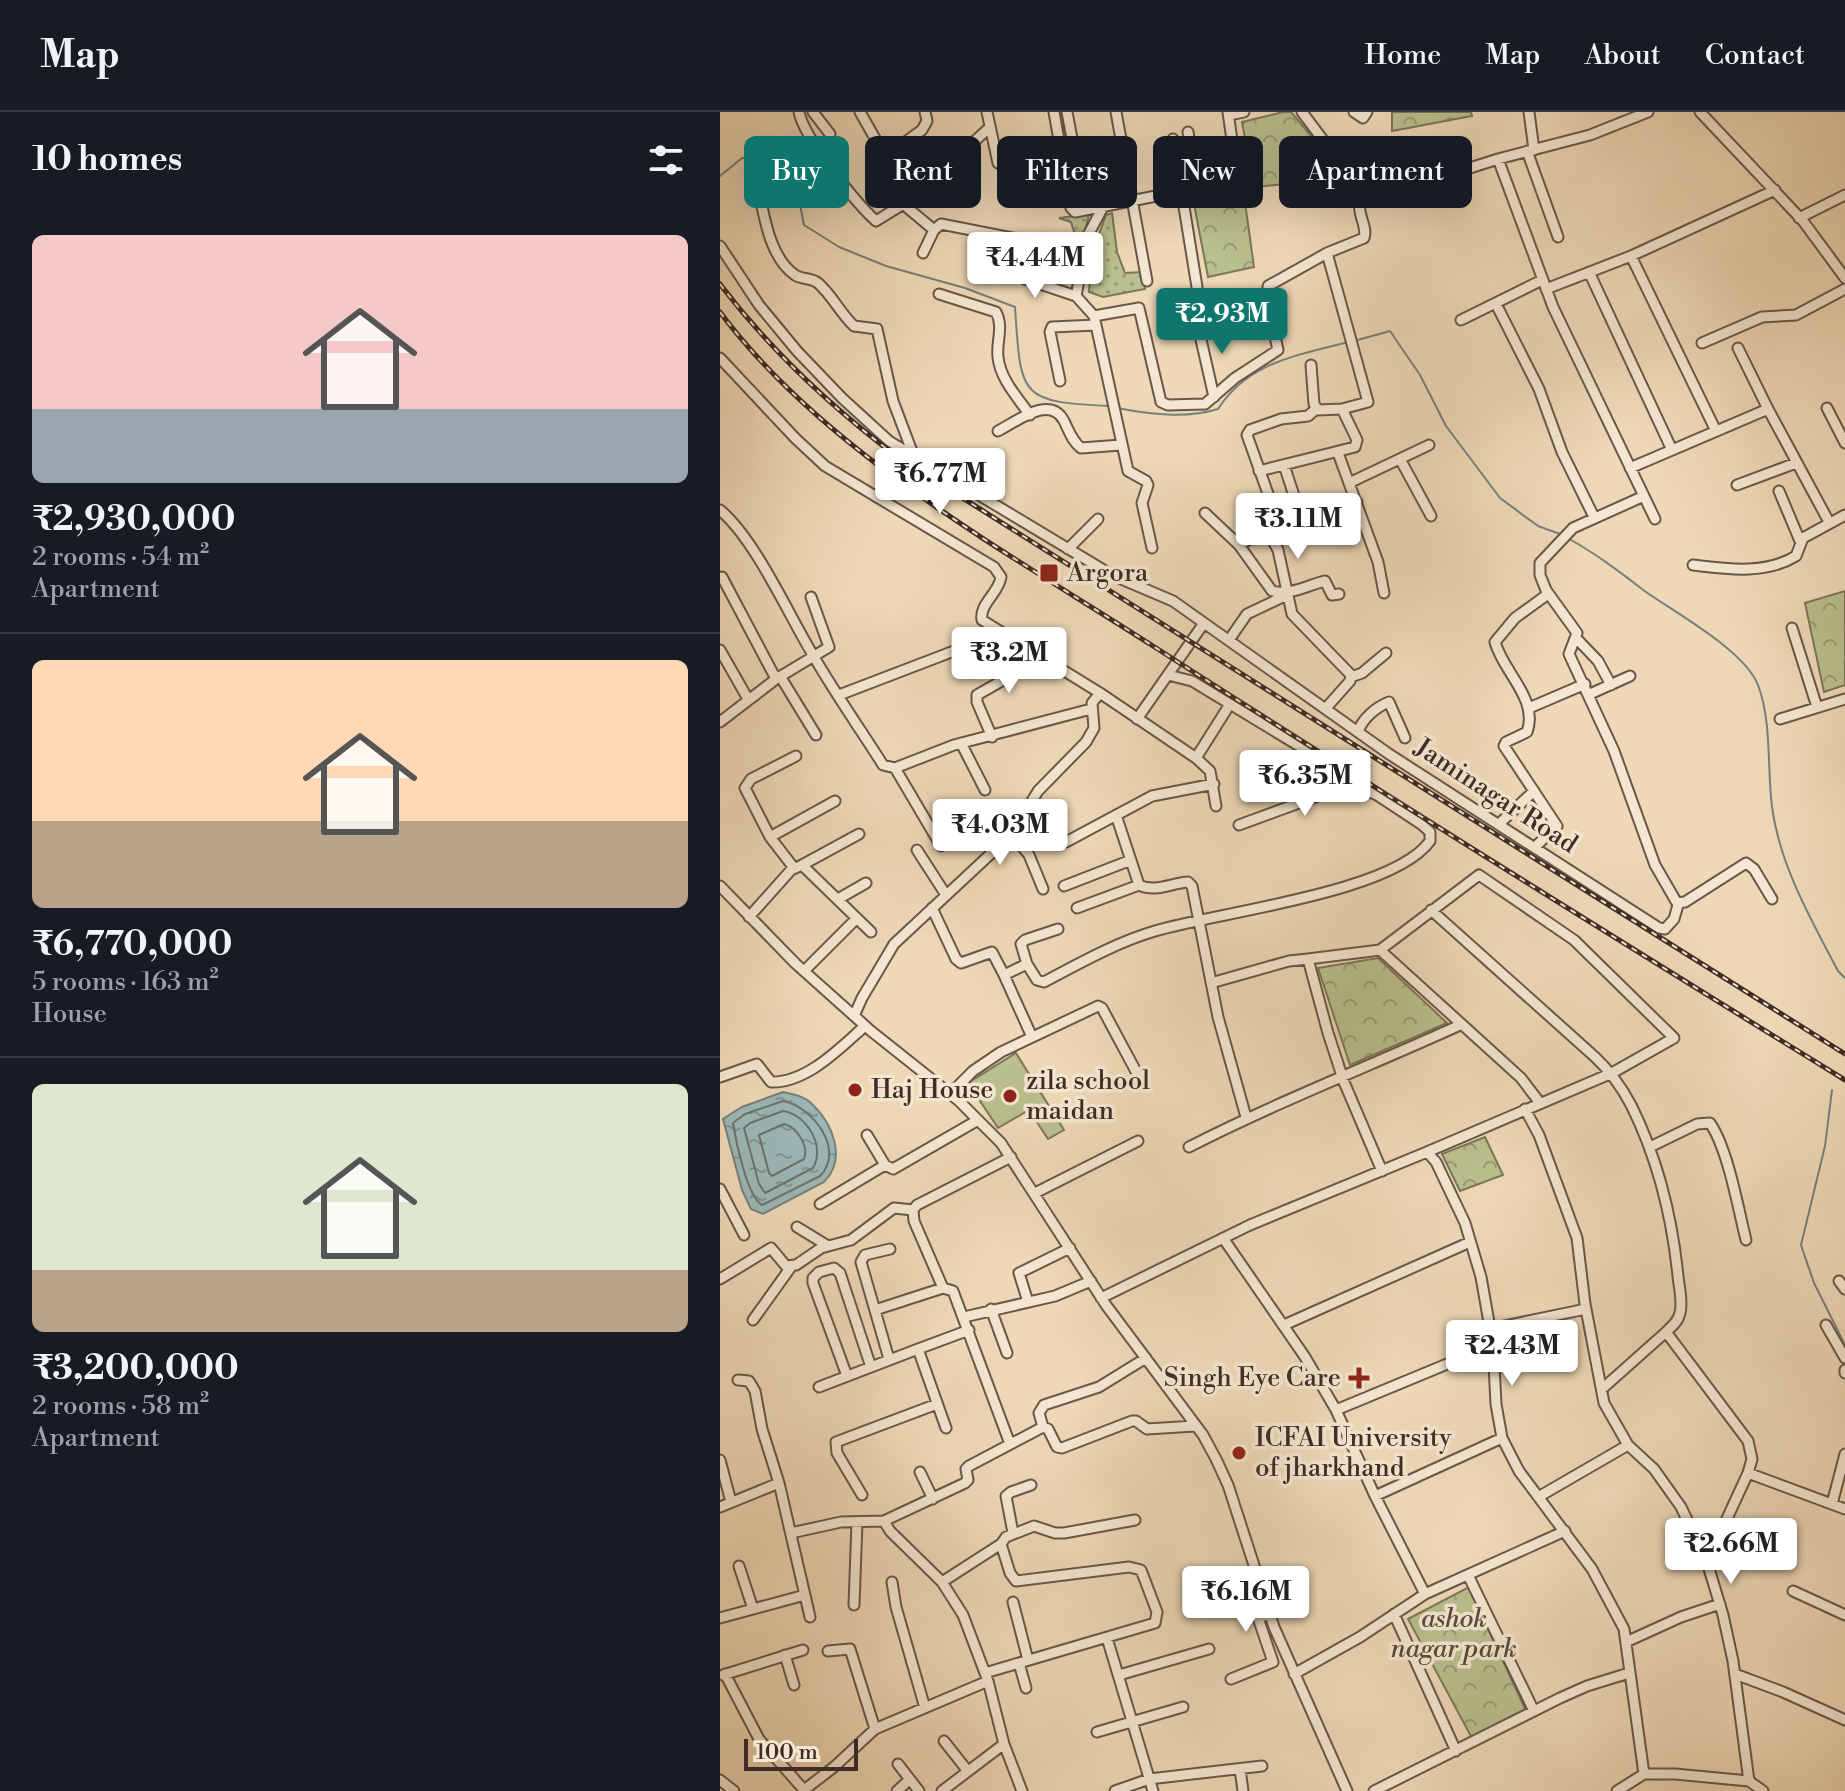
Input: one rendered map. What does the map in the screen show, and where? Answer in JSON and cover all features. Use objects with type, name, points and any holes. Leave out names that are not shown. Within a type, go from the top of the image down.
[{"type":"street","points":[[799,112],[810,136]]},
{"type":"street","points":[[813,112],[830,134]]},
{"type":"street","points":[[860,112],[874,136]]},
{"type":"street","points":[[914,136],[927,121],[925,112]]},
{"type":"street","points":[[987,112],[997,159]]},
{"type":"street","points":[[1054,112],[1059,136]]},
{"type":"street","points":[[1067,112],[1072,136]]},
{"type":"street","points":[[1116,112],[1121,136]]},
{"type":"street","points":[[1231,136],[1228,114],[1244,112]]},
{"type":"street","points":[[1302,112],[1320,136]]},
{"type":"street","points":[[1354,112],[1363,118],[1367,112]]},
{"type":"street","points":[[1529,112],[1530,150],[1558,237]]},
{"type":"street","points":[[1060,381],[1050,332],[1052,327],[1095,320],[1130,308],[1141,309],[1163,404],[1201,405],[1242,372],[1278,350],[1267,301],[1268,286],[1365,236],[1358,208],[1360,203],[1498,159],[1590,135],[1648,112]]},
{"type":"street","points":[[1700,112],[1775,190],[1845,278]]},
{"type":"street","points":[[980,136],[989,128]]},
{"type":"street","points":[[1188,132],[1189,136]]},
{"type":"street","points":[[1498,159],[1544,284],[1655,519]]},
{"type":"street","points":[[849,188],[865,208]]},
{"type":"street","points":[[1461,320],[1544,284],[1631,256],[1775,190]]},
{"type":"street","points":[[1799,218],[1845,195]]},
{"type":"street","points":[[764,208],[771,238],[788,267],[798,277],[810,278],[820,285],[854,326],[877,329],[893,401],[913,454]]},
{"type":"street","points":[[865,208],[876,221],[897,208]]},
{"type":"street","points":[[912,208],[934,230]]},
{"type":"street","points":[[1072,208],[1073,211],[1096,208]]},
{"type":"street","points":[[1076,296],[1083,252],[1093,221],[1102,208]]},
{"type":"street","points":[[1133,208],[1147,281]]},
{"type":"street","points":[[1185,208],[1197,287]]},
{"type":"street","points":[[923,253],[934,230],[941,224],[1083,252]]},
{"type":"street","name":"Jaminagar Road","points":[[720,246],[759,305],[797,351],[889,441],[1112,575],[1173,601],[1358,732],[1662,929],[1674,919],[1678,905]]},
{"type":"street","points":[[1327,253],[1368,402],[1342,409],[1316,409],[1308,416],[1268,422],[1248,431],[1276,516],[1271,527],[1294,616],[1347,669],[1351,677]]},
{"type":"street","points":[[1631,256],[1716,431]]},
{"type":"street","points":[[1004,272],[1076,296],[1095,320],[1128,471],[1148,485],[1142,503],[1152,548]]},
{"type":"street","points":[[1589,272],[1672,450]]},
{"type":"street","points":[[1702,343],[1762,317],[1796,315],[1845,289]]},
{"type":"street","points":[[939,294],[996,312],[1001,322],[998,363],[1030,415]]},
{"type":"street","points":[[1496,304],[1539,389],[1562,452],[1594,517]]},
{"type":"street","points":[[1197,322],[1214,397]]},
{"type":"street","points":[[1738,348],[1829,522]]},
{"type":"street","points":[[720,358],[825,466],[994,567],[1001,577],[1000,584],[980,615],[987,625],[1100,693],[1196,758],[1210,771],[1216,806]]},
{"type":"street","points":[[1311,365],[1316,409]]},
{"type":"street","points":[[1827,408],[1845,443]]},
{"type":"street","points":[[998,431],[1042,409],[1057,411],[1081,448],[1121,445]]},
{"type":"street","points":[[1259,471],[1355,447],[1358,442],[1342,409]]},
{"type":"street","points":[[1630,468],[1768,409]]},
{"type":"street","points":[[1349,483],[1429,445]]},
{"type":"street","points":[[1338,453],[1378,562],[1384,593]]},
{"type":"street","points":[[1400,459],[1431,516]]},
{"type":"street","points":[[1737,485],[1796,463]]},
{"type":"street","points":[[1284,465],[1299,511]]},
{"type":"street","points":[[1693,565],[1736,569],[1766,567],[1793,558],[1798,553],[1800,541],[1779,491]]},
{"type":"street","points":[[1644,496],[1594,517],[1568,532],[1540,563],[1541,580],[1577,633],[1577,639],[1568,652],[1618,760],[1655,865],[1678,905],[1746,863],[1754,869],[1772,899]]},
{"type":"street","points":[[1239,545],[1299,511],[1357,502]]},
{"type":"street","points":[[720,510],[733,522],[758,560],[814,658],[883,765],[895,768],[961,743],[1091,709]]},
{"type":"street","points":[[1205,513],[1239,545],[1269,588],[1286,594]]},
{"type":"street","points":[[1800,541],[1845,515]]},
{"type":"street","points":[[1068,549],[1098,519]]},
{"type":"street","points":[[722,577],[778,678],[816,735]]},
{"type":"street","points":[[1229,640],[1247,614],[1286,594],[1325,581],[1332,595],[1339,594]]},
{"type":"street","points":[[1535,847],[1557,826],[1504,746],[1528,730],[1531,722],[1529,708],[1495,642],[1515,618],[1548,594]]},
{"type":"street","points":[[720,722],[778,678],[829,647],[811,597]]},
{"type":"street","points":[[1136,718],[1204,623]]},
{"type":"street","points":[[1792,628],[1817,707]]},
{"type":"street","points":[[839,695],[1001,633]]},
{"type":"street","points":[[1577,639],[1598,661],[1611,685]]},
{"type":"street","points":[[720,650],[748,699]]},
{"type":"street","points":[[1326,708],[1351,677],[1362,673],[1386,653]]},
{"type":"street","points":[[992,737],[977,695],[1042,658]]},
{"type":"street","points":[[1058,929],[1021,944],[1027,964],[1040,983],[1141,936],[1346,887],[1409,861],[1426,846],[1430,835],[1421,824],[1377,795],[1339,779],[1319,758],[1192,681],[1168,675]]},
{"type":"street","points":[[1590,694],[1630,676]]},
{"type":"street","points":[[1529,708],[1585,684]]},
{"type":"street","points":[[854,1016],[885,956],[905,932],[1012,834],[1038,791],[1091,735],[1094,728],[1091,709],[1100,693]]},
{"type":"street","points":[[1780,719],[1845,699]]},
{"type":"street","points":[[1358,732],[1368,716],[1389,702],[1405,738]]},
{"type":"street","points":[[1196,758],[1230,704]]},
{"type":"street","points":[[961,743],[985,790]]},
{"type":"street","points":[[796,756],[746,783],[747,794],[770,837],[871,932]]},
{"type":"street","points":[[895,768],[941,846]]},
{"type":"street","points":[[1239,825],[1329,792],[1339,779]]},
{"type":"street","points":[[1066,842],[1152,796],[1214,784]]},
{"type":"street","points":[[1499,824],[1534,791]]},
{"type":"street","points":[[770,837],[835,801]]},
{"type":"street","points":[[1116,815],[1139,885]]},
{"type":"street","points":[[749,917],[798,866],[859,834]]},
{"type":"street","points":[[1012,834],[1029,855],[1043,889]]},
{"type":"street","points":[[917,850],[946,895]]},
{"type":"street","points":[[1064,886],[1131,860]]},
{"type":"street","points":[[1101,1298],[1250,1225],[1612,1073],[1674,1038],[1574,940],[1479,875],[1380,950],[1289,961],[1211,983]]},
{"type":"street","points":[[1077,908],[1139,885],[1152,889],[1188,882],[1193,891],[1211,983],[1246,1117]]},
{"type":"street","points":[[838,899],[866,883]]},
{"type":"street","points":[[720,886],[804,971],[865,1026],[950,1094],[1001,1143],[1011,1157],[1101,1298],[1195,1426],[1228,1485],[1270,1614],[1347,1791]]},
{"type":"street","points":[[932,908],[956,959],[961,963],[992,952],[1032,1037]]},
{"type":"street","points":[[1431,910],[1612,1073],[1650,1147],[1668,1206],[1681,1307],[1676,1323],[1602,1389]]},
{"type":"street","points":[[804,971],[857,918]]},
{"type":"street","points":[[1380,950],[1521,1078],[1540,1103]]},
{"type":"street","points":[[1308,959],[1343,1078],[1382,1171]]},
{"type":"street","points":[[1004,975],[1027,964]]},
{"type":"street","points":[[950,1094],[987,1061],[1098,1006],[1102,1008],[1139,1077]]},
{"type":"street","points":[[1189,1147],[1246,1117],[1343,1078],[1460,1025]]},
{"type":"street","points":[[720,1077],[757,1064],[771,1082],[781,1082],[813,1069],[865,1026]]},
{"type":"street","points":[[1525,1109],[1539,1135],[1577,1238],[1586,1309],[1604,1403],[1628,1445],[1654,1469],[1681,1507],[1707,1562],[1720,1604],[1735,1674],[1749,1781]]},
{"type":"street","points":[[867,1135],[888,1169],[897,1168],[978,1120]]},
{"type":"street","points":[[1650,1147],[1697,1124],[1710,1123],[1728,1168],[1746,1240]]},
{"type":"street","points":[[1035,1193],[1138,1141]]},
{"type":"street","points":[[1427,1152],[1465,1223],[1481,1277],[1493,1345],[1496,1404],[1502,1438],[1519,1471],[1540,1496],[1608,1595],[1624,1629],[1644,1774]]},
{"type":"street","points":[[943,1288],[914,1221],[913,1210],[917,1205],[1011,1157]]},
{"type":"street","points":[[820,1204],[885,1165]]},
{"type":"street","points":[[720,1189],[744,1235]]},
{"type":"street","points":[[753,1320],[791,1267],[828,1246],[856,1236],[894,1208],[913,1210]]},
{"type":"street","points":[[797,1227],[828,1246]]},
{"type":"street","points":[[1223,1238],[1284,1325],[1336,1410],[1425,1594]]},
{"type":"street","points":[[1284,1325],[1470,1242]]},
{"type":"street","points":[[720,1279],[771,1248],[786,1266],[791,1267]]},
{"type":"street","points":[[1028,1302],[1019,1273],[1070,1248]]},
{"type":"street","points":[[889,1359],[862,1258],[890,1249]]},
{"type":"street","points":[[847,1376],[813,1283],[819,1272],[834,1268],[840,1273],[871,1367]]},
{"type":"street","points":[[964,1317],[1055,1296],[1091,1281]]},
{"type":"street","points":[[875,1310],[943,1288],[953,1291],[1010,1444]]},
{"type":"street","points":[[991,1309],[1007,1353]]},
{"type":"street","points":[[1490,1329],[1586,1309]]},
{"type":"street","points":[[1826,1325],[1845,1358]]},
{"type":"street","points":[[819,1387],[969,1330]]},
{"type":"street","points":[[1666,1332],[1748,1441],[1752,1459],[1707,1562]]},
{"type":"street","points":[[1336,1410],[1493,1345]]},
{"type":"street","points":[[918,1349],[946,1428]]},
{"type":"street","points":[[1146,1358],[1099,1387],[1044,1405],[1039,1413],[1043,1427],[1048,1429],[1057,1447],[1062,1448],[1132,1421],[1139,1422],[1144,1429],[1195,1426]]},
{"type":"street","points":[[738,1380],[749,1381],[753,1385],[810,1617]]},
{"type":"street","points":[[862,1495],[837,1453],[836,1442],[937,1404]]},
{"type":"street","points":[[791,1533],[841,1522],[884,1521],[965,1483],[969,1466],[1043,1427]]},
{"type":"street","points":[[1375,1496],[1502,1438]]},
{"type":"street","points":[[1540,1496],[1628,1445]]},
{"type":"street","points":[[1832,1504],[1845,1454]]},
{"type":"street","points":[[720,1460],[731,1502]]},
{"type":"street","points":[[920,1472],[933,1499]]},
{"type":"street","points":[[1748,1473],[1845,1509]]},
{"type":"street","points":[[720,1507],[779,1483]]},
{"type":"street","points":[[1013,1533],[1006,1496],[1031,1485]]},
{"type":"street","points":[[942,1582],[1013,1533],[1034,1526],[1064,1533],[1135,1520]]},
{"type":"street","points":[[884,1521],[885,1526],[942,1582],[963,1615],[987,1677],[1004,1744],[1022,1791]]},
{"type":"street","points":[[854,1605],[857,1522]]},
{"type":"street","points":[[1294,1674],[1360,1637],[1425,1594],[1565,1531]]},
{"type":"street","points":[[803,1650],[723,1675],[759,1739],[804,1790],[875,1729],[1024,1662],[1151,1626],[1158,1618],[1141,1570],[1129,1567],[1016,1581],[1010,1573],[1001,1544]]},
{"type":"street","points":[[739,1566],[753,1609]]},
{"type":"street","points":[[1468,1575],[1534,1711]]},
{"type":"street","points":[[892,1582],[896,1607],[925,1708]]},
{"type":"street","points":[[1793,1591],[1845,1615]]},
{"type":"street","points":[[720,1618],[805,1595]]},
{"type":"street","points":[[1013,1602],[1026,1688]]},
{"type":"street","points":[[1626,1642],[1681,1617],[1720,1604]]},
{"type":"street","points":[[1231,1679],[1273,1662],[1258,1618],[1270,1614]]},
{"type":"street","points":[[1394,1614],[1456,1751]]},
{"type":"street","points":[[1107,1638],[1153,1791]]},
{"type":"street","points":[[828,1651],[850,1649],[875,1729]]},
{"type":"street","points":[[1119,1675],[1209,1649]]},
{"type":"street","points":[[785,1655],[794,1685]]},
{"type":"street","points":[[1374,1791],[1587,1686],[1629,1673]]},
{"type":"street","points":[[1735,1674],[1845,1720]]},
{"type":"street","points":[[1097,1732],[1183,1707]]},
{"type":"street","points":[[944,1741],[967,1770]]},
{"type":"street","points":[[942,1791],[1004,1744]]},
{"type":"street","points":[[898,1764],[919,1791]]},
{"type":"street","points":[[1115,1791],[1149,1779],[1262,1766]]},
{"type":"street","points":[[1240,1769],[1243,1791]]},
{"type":"street","points":[[1617,1791],[1644,1774],[1749,1781],[1763,1791]]},
{"type":"street","points":[[720,1780],[734,1791]]},
{"type":"street","points":[[897,1791],[909,1780]]},
{"type":"green space","points":[[1291,112],[1311,136],[1279,136],[1279,185],[1263,186],[1263,136],[1245,136],[1242,122]]},
{"type":"green space","points":[[1392,112],[1471,112],[1472,116],[1392,131]]},
{"type":"green space","points":[[1195,208],[1246,208],[1254,267],[1208,277]]},
{"type":"green space","points":[[1112,213],[1117,252],[1125,273],[1143,272],[1145,289],[1103,297],[1089,292],[1092,253],[1106,215]]},
{"type":"green space","points":[[1089,214],[1085,232],[1078,244],[1071,222],[1059,218]]},
{"type":"green space","points":[[1845,591],[1845,685],[1824,692],[1805,603]]},
{"type":"green space","points":[[1378,958],[1447,1023],[1350,1065],[1318,968]]},
{"type":"green space","name":"zila school maidan","points":[[1016,1053],[1064,1130],[1048,1139],[1029,1110],[998,1128],[968,1083]]},
{"type":"green space","points":[[1485,1137],[1503,1175],[1460,1191],[1442,1154]]},
{"type":"green space","name":"ashok nagar park","points":[[1469,1587],[1527,1713],[1474,1742],[1408,1619]]},
{"type":"water","points":[[783,1092],[806,1099],[826,1121],[834,1142],[835,1163],[824,1182],[763,1214],[751,1209],[742,1190],[723,1119],[742,1107]]},
{"type":"waterway","points":[[720,176],[742,158],[787,159],[794,174],[804,225],[839,247],[886,266],[965,288],[1015,307],[1019,359],[1030,388],[1041,396],[1057,401],[1110,406]]},
{"type":"waterway","points":[[1354,341],[1390,331],[1420,375],[1446,426],[1500,498],[1538,526],[1560,534]]},
{"type":"waterway","points":[[1117,408],[1180,415],[1218,409],[1230,393],[1259,370],[1348,342]]},
{"type":"waterway","points":[[1571,540],[1725,646],[1751,672],[1758,685],[1765,714],[1772,807],[1782,850],[1807,912],[1838,971],[1845,978]]},
{"type":"waterway","points":[[1832,1090],[1825,1146],[1801,1245],[1814,1283],[1845,1345]]},
{"type":"railway","points":[[720,284],[759,332],[802,376],[896,456],[1845,1054]]},
{"type":"railway","points":[[720,312],[762,363],[811,410],[864,454],[979,536],[1584,919],[1845,1080]]},
{"type":"place","name":"Argora","points":[[1049,573]]},
{"type":"place","name":"Haj House","points":[[855,1090]]},
{"type":"place","name":"zila school maidan","points":[[1010,1096]]},
{"type":"place","name":"Singh Eye Care","points":[[1359,1378]]},
{"type":"place","name":"ICFAI University of jharkhand","points":[[1239,1453]]}]
